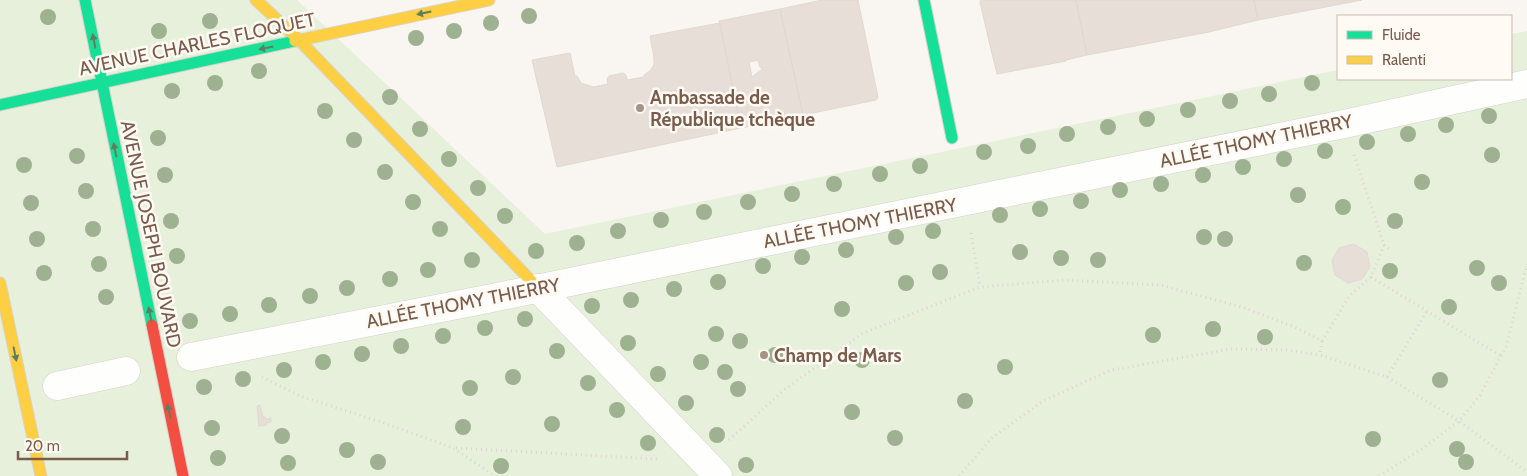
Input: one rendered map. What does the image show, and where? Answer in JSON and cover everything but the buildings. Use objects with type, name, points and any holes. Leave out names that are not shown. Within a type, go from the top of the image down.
[{"type":"street","name":"AVENUE JOSEPH BOUVARD","points":[[85,0],[183,476]]},
{"type":"street","points":[[256,0],[300,41],[712,469]]},
{"type":"street","name":"AVENUE CHARLES FLOQUET","points":[[0,104],[489,0]]},
{"type":"street","points":[[924,0],[952,138]]},
{"type":"street","name":"ALLÉE THOMY THIERRY","points":[[191,356],[966,201],[1344,124],[1527,84]]},
{"type":"street","points":[[0,283],[41,476]]},
{"type":"street","points":[[57,386],[126,371]]},
{"type":"path","points":[[1344,124],[1384,245],[1389,249]]},
{"type":"path","points":[[966,201],[980,286]]},
{"type":"path","points":[[1320,355],[1322,341],[1350,295],[1371,278],[1384,245]]},
{"type":"path","points":[[1380,476],[1423,448],[1459,421],[1480,395],[1506,347],[1527,264]]},
{"type":"path","points":[[1371,278],[1501,356]]},
{"type":"path","points":[[453,448],[712,469],[784,390],[863,333],[980,286],[1064,280],[1160,285],[1242,306],[1299,329],[1322,341]]},
{"type":"path","points":[[1387,377],[1427,311]]},
{"type":"path","points":[[959,476],[993,437],[1043,401],[1111,370],[1231,349],[1287,350],[1320,355],[1387,377],[1459,421],[1527,472]]},
{"type":"path","points":[[258,375],[300,396],[453,448],[495,476]]},
{"type":"green space","name":"Champ de Mars","points":[[0,0],[297,0],[545,234],[1337,70],[1337,80],[1512,80],[1512,34],[1527,31],[1527,476],[0,476]]},
{"type":"traffic: fast","points":[[85,0],[152,325]]},
{"type":"traffic: fast","points":[[924,0],[952,138]]},
{"type":"traffic: fast","points":[[0,105],[295,41]]},
{"type":"traffic: slow","points":[[256,0],[300,41],[538,288]]},
{"type":"traffic: slow","points":[[295,41],[489,0]]},
{"type":"traffic: slow","points":[[0,283],[41,476]]},
{"type":"traffic: jam","points":[[152,325],[183,476]]},
{"type":"place","name":"Ambassade de République tchèque","points":[[640,108]]},
{"type":"place","name":"Champ de Mars","points":[[764,355]]}]
